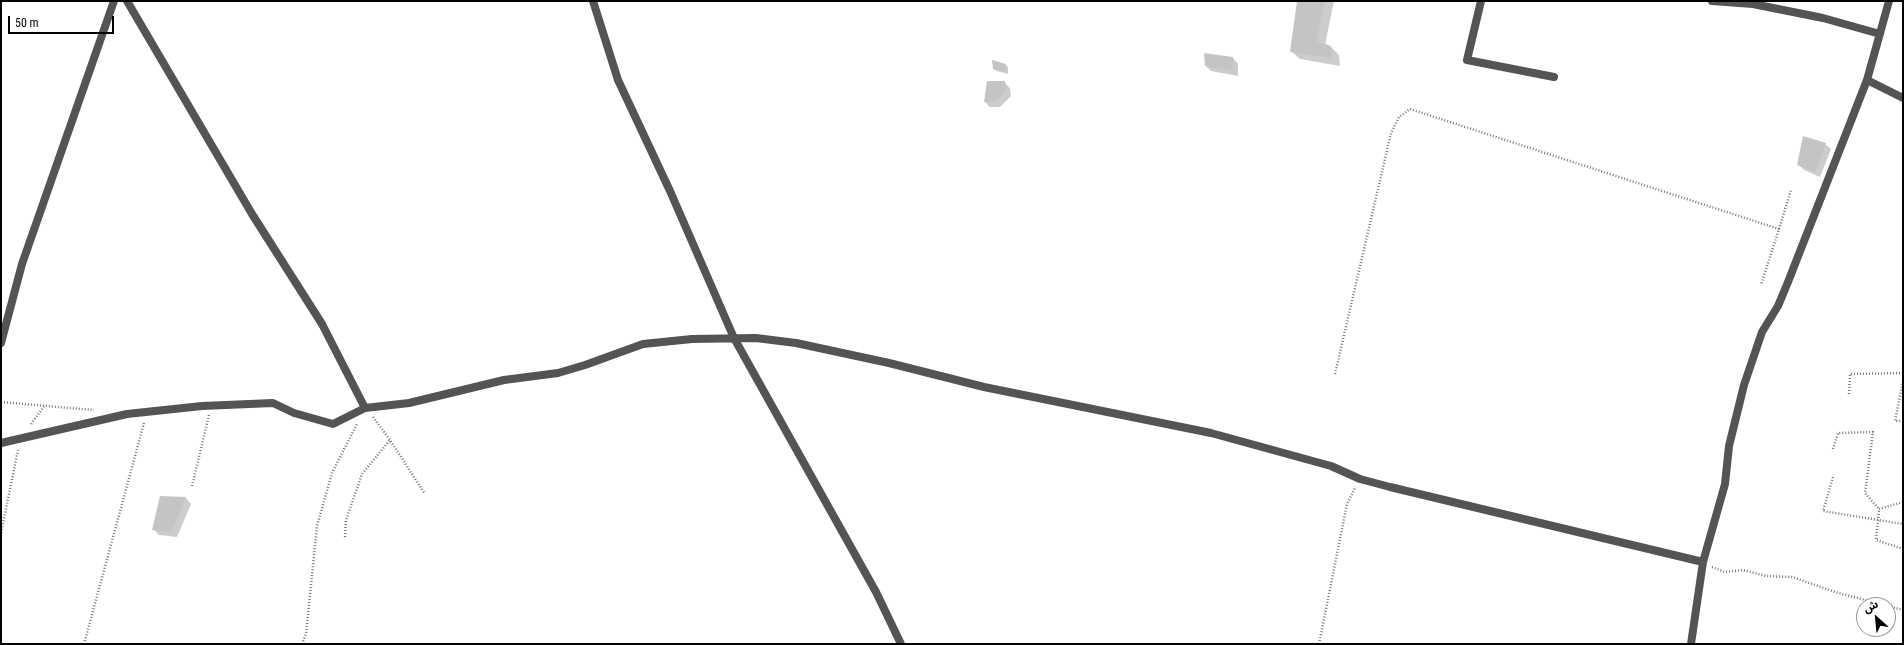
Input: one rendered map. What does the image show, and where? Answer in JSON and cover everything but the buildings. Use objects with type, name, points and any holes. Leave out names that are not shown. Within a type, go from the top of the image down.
[{"type":"street","points":[[1,343],[22,264],[114,1]]},
{"type":"street","points":[[127,1],[252,214],[322,324],[365,408]]},
{"type":"street","points":[[592,1],[618,80],[670,191],[734,338],[876,592],[901,644]]},
{"type":"street","points":[[1481,1],[1467,60],[1554,77]]},
{"type":"street","points":[[1712,1],[1752,4],[1800,14],[1880,34]]},
{"type":"street","points":[[1691,644],[1703,562],[1725,484],[1729,446],[1744,385],[1762,332],[1778,306],[1788,282],[1867,80],[1889,1]]},
{"type":"street","points":[[1867,80],[1903,98]]},
{"type":"street","points":[[1,443],[127,414],[211,405],[273,403],[294,413],[333,424],[365,408],[409,403],[504,380],[558,373],[643,344],[692,339],[756,338],[796,343],[889,363],[984,387],[1211,433],[1332,466],[1360,478],[1484,511],[1703,562]]},
{"type":"path","points":[[1335,374],[1391,133],[1399,117],[1410,109],[1779,229]]},
{"type":"path","points":[[1761,286],[1791,190]]},
{"type":"path","points":[[1848,394],[1850,374],[1903,373]]},
{"type":"path","points":[[1903,382],[1895,421],[1903,421]]},
{"type":"path","points":[[1,402],[97,410]]},
{"type":"path","points":[[1,533],[13,467],[21,438],[45,405]]},
{"type":"path","points":[[192,486],[211,405]]},
{"type":"path","points":[[302,644],[306,634],[317,526],[332,473],[365,408],[390,440],[425,494]]},
{"type":"path","points":[[84,644],[147,412]]},
{"type":"path","points":[[1833,449],[1838,433],[1873,432],[1865,493],[1879,509],[1876,540],[1903,549]]},
{"type":"path","points":[[344,537],[346,520],[362,474],[390,440]]},
{"type":"path","points":[[1834,476],[1823,511],[1903,524]]},
{"type":"path","points":[[1319,644],[1347,504],[1360,478]]},
{"type":"path","points":[[1879,509],[1903,502]]},
{"type":"path","points":[[1703,562],[1724,572],[1743,570],[1766,576],[1792,576],[1835,592],[1856,598]]}]
